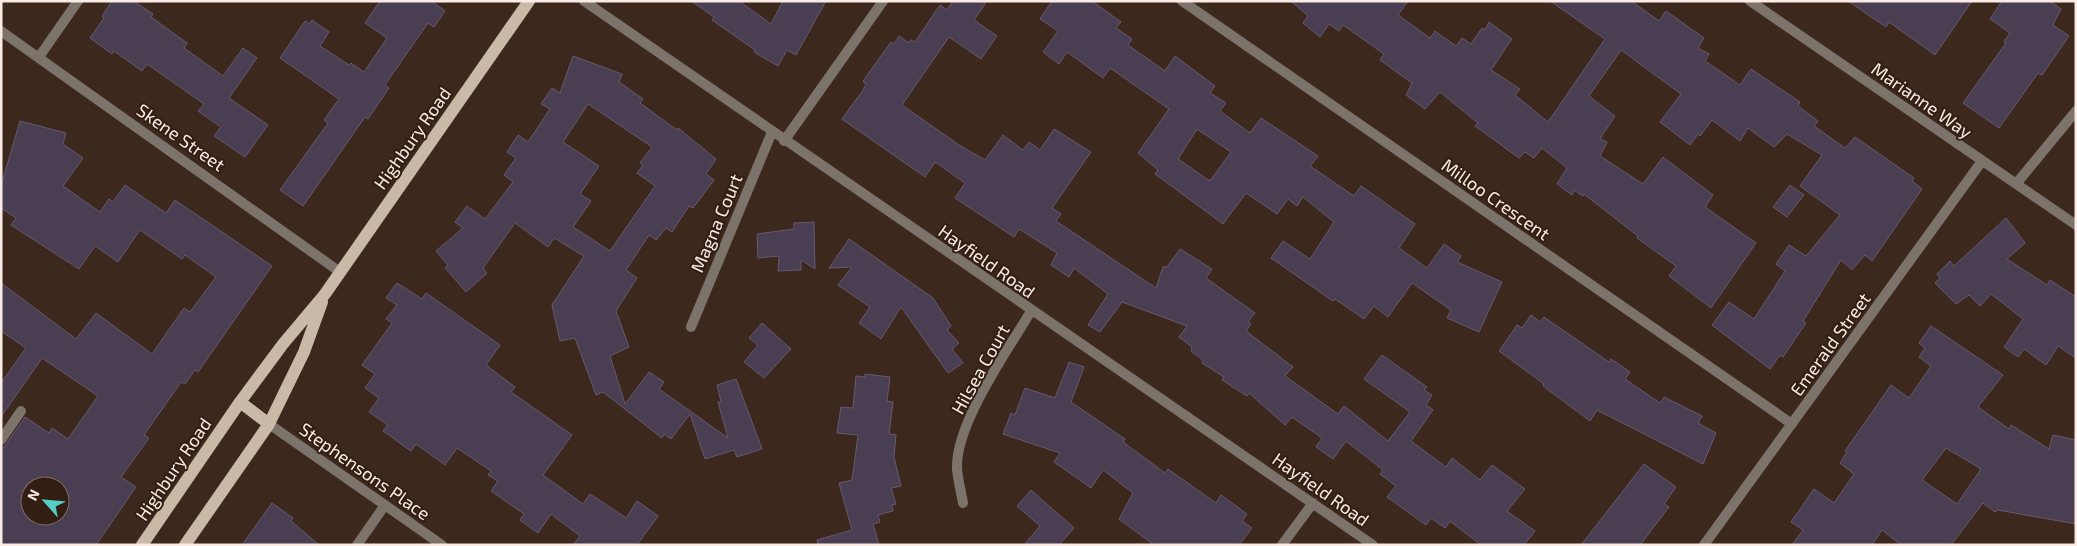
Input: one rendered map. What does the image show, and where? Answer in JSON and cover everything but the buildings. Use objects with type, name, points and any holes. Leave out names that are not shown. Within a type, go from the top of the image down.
[{"type":"main road","name":"Highbury Road","points":[[142,545],[240,402],[340,272],[529,1]]},
{"type":"main road","name":"Highbury Road","points":[[186,545],[269,424],[304,352],[324,294]]},
{"type":"main road","points":[[240,402],[269,424]]},
{"type":"street","points":[[39,57],[78,1]]},
{"type":"street","name":"Hayfield Road","points":[[584,1],[784,141],[1373,545]]},
{"type":"street","points":[[784,141],[883,1]]},
{"type":"street","name":"Milloo Crescent","points":[[1182,1],[1792,424]]},
{"type":"street","name":"Marianne Way","points":[[1750,1],[2076,225]]},
{"type":"street","name":"Skene Street","points":[[1,31],[340,272]]},
{"type":"street","points":[[2016,184],[2076,111]]},
{"type":"street","name":"Magna Court","points":[[690,327],[772,132]]},
{"type":"street","name":"Emerald Street","points":[[1704,545],[1982,161]]},
{"type":"street","name":"Hilsea Court","points":[[963,503],[957,468],[960,447],[968,420],[1031,311]]},
{"type":"street","points":[[1,440],[21,411]]},
{"type":"street","name":"Stephensons Place","points":[[269,424],[442,545]]},
{"type":"street","points":[[1282,545],[1313,503]]},
{"type":"street","points":[[357,545],[385,505]]}]
